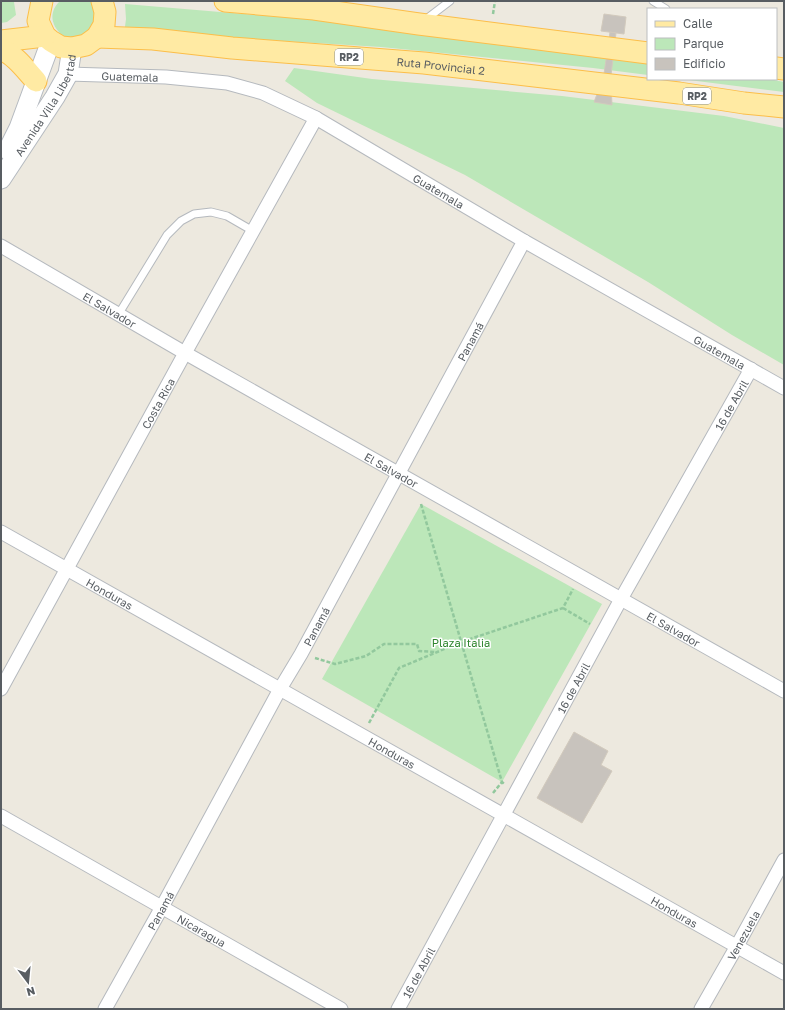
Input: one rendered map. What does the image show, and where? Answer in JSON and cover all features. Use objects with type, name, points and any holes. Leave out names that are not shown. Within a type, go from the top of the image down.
[{"type":"main road","points":[[42,1],[38,21],[48,39],[61,47],[72,48],[86,45],[97,37],[104,26],[105,12],[102,1]]},
{"type":"main road","points":[[225,1],[314,9],[647,53]]},
{"type":"main road","name":"Ruta Provincial 2","points":[[97,37],[153,39],[232,48],[424,63],[680,93],[744,103],[784,107]]},
{"type":"main road","points":[[1,41],[48,39]]},
{"type":"main road","points":[[1,49],[17,59],[36,82]]},
{"type":"street","name":"Avenida Villa Libertad","points":[[1,164],[19,128],[36,82],[48,39]]},
{"type":"street","name":"Avenida Villa Libertad","points":[[1,179],[55,97],[68,74],[72,48]]},
{"type":"street","name":"Guatemala","points":[[68,74],[166,77],[227,83],[264,93],[316,118],[524,241],[784,388]]},
{"type":"street","name":"Costa Rica","points":[[1,689],[316,118]]},
{"type":"street","name":"Panamá","points":[[105,1009],[524,241]]},
{"type":"street","name":"El Salvador","points":[[1,246],[118,315],[784,691]]},
{"type":"street","name":"16 de Abril","points":[[398,1009],[621,599],[751,369]]},
{"type":"street","name":"Honduras","points":[[1,532],[784,973]]},
{"type":"street","name":"Nicaragua","points":[[1,816],[341,1009]]},
{"type":"street","name":"Venezuela","points":[[701,1009],[784,860]]},
{"type":"lane","points":[[419,24],[450,1]]},
{"type":"lane","points":[[653,1],[664,8]]},
{"type":"lane","points":[[118,315],[167,235],[181,221],[194,214],[211,212],[227,216],[253,231]]},
{"type":"path","points":[[420,504],[502,782]]},
{"type":"path","points":[[362,735],[399,668],[461,642],[563,608],[580,576]]},
{"type":"path","points":[[563,608],[604,631]]},
{"type":"path","points":[[300,654],[335,664],[366,656],[384,644],[417,644],[419,651],[438,652]]},
{"type":"green space","points":[[1,1],[14,2],[16,15],[7,22],[1,23]]},
{"type":"green space","points":[[60,1],[92,1],[99,14],[90,36],[67,39],[58,31],[53,22],[52,16],[53,11]]},
{"type":"green space","points":[[125,4],[389,26],[647,58],[647,75],[593,68],[381,47],[167,34],[124,34],[126,19]]},
{"type":"green space","points":[[294,68],[372,79],[562,96],[724,116],[784,128],[784,365],[732,335],[648,282],[465,175],[317,103],[285,81]]},
{"type":"green space","points":[[689,80],[774,80],[784,82],[784,92]]},
{"type":"green space","name":"Plaza Italia","points":[[421,504],[602,604],[502,782],[322,679]]},
{"type":"building","points":[[604,14],[626,17],[624,34],[601,31]]},
{"type":"building","points":[[610,32],[616,33],[611,75],[604,74]]},
{"type":"building","points":[[601,84],[611,85],[612,105],[594,102]]},
{"type":"building","points":[[574,732],[608,751],[601,765],[612,771],[582,823],[537,798]]}]
